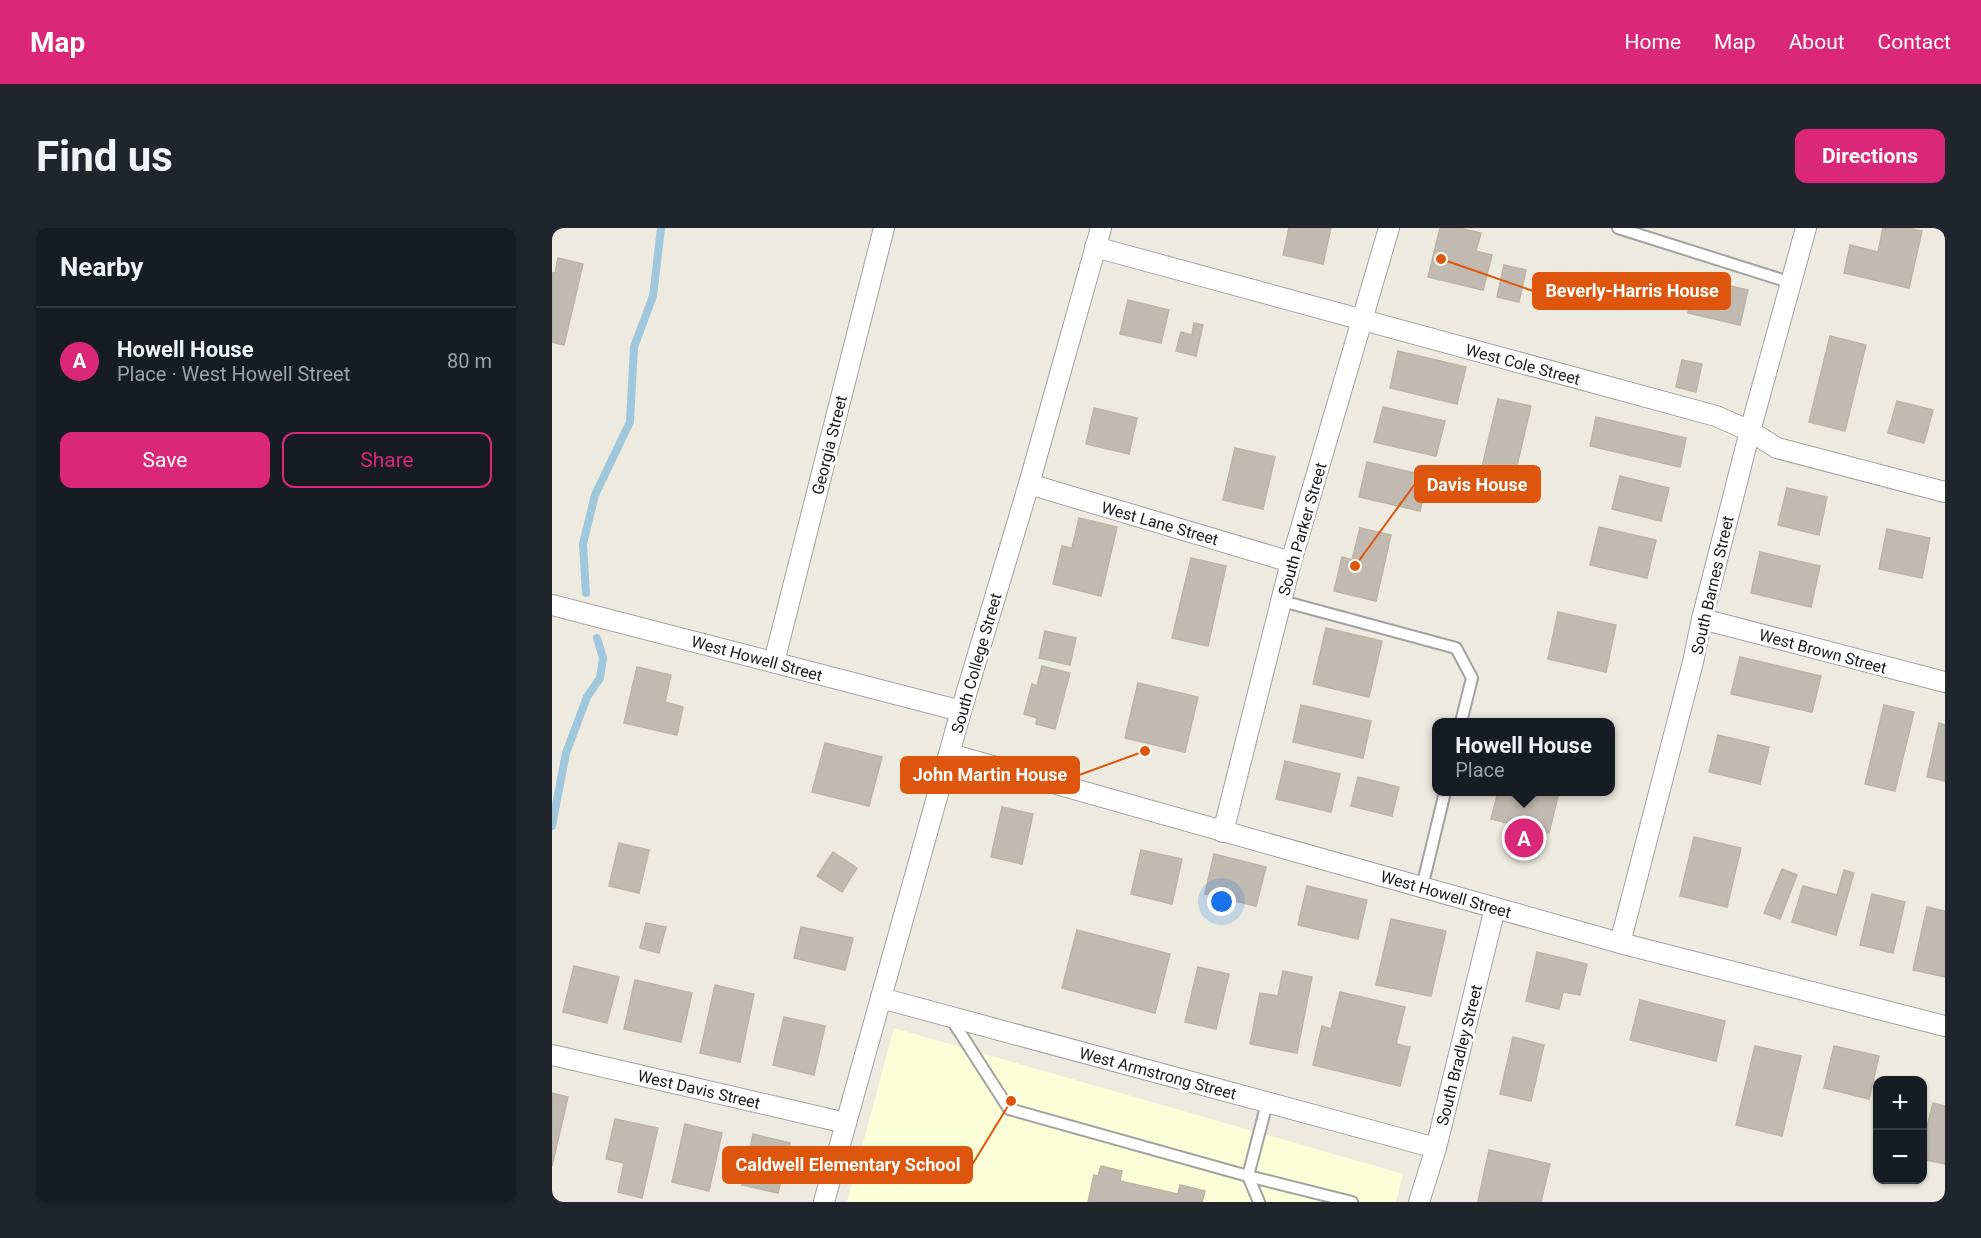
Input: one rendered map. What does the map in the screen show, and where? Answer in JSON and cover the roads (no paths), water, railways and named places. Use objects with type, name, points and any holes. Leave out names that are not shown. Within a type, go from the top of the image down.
[{"type":"street","name":"Georgia Street","points":[[774,662],[884,228]]},
{"type":"street","name":"South College Street","points":[[825,1202],[961,711],[1029,484],[1101,228]]},
{"type":"street","name":"South Parker Street","points":[[1223,832],[1291,562],[1389,228]]},
{"type":"street","name":"South Barnes Street","points":[[1620,943],[1750,431],[1789,282],[1806,228]]},
{"type":"street","name":"West Cole Street","points":[[1095,247],[1716,416],[1750,431],[1777,448],[1945,492]]},
{"type":"street","name":"West Lane Street","points":[[1029,484],[1291,562]]},
{"type":"street","name":"West Howell Street","points":[[552,605],[961,711]]},
{"type":"street","name":"West Brown Street","points":[[1702,619],[1945,682]]},
{"type":"street","name":"West Howell Street","points":[[950,754],[1620,943],[1945,1026]]},
{"type":"street","name":"South Bradley Street","points":[[1419,1202],[1436,1148],[1496,908]]},
{"type":"street","name":"West Armstrong Street","points":[[881,998],[1436,1148]]},
{"type":"street","name":"West Davis Street","points":[[552,1055],[846,1124]]},
{"type":"lane","points":[[1618,228],[1789,282]]},
{"type":"lane","points":[[1282,601],[1455,648],[1472,678],[1462,718]]},
{"type":"lane","points":[[1422,887],[1444,796]]},
{"type":"lane","points":[[950,1017],[1009,1108],[1248,1176],[1352,1202]]},
{"type":"lane","points":[[1259,1202],[1248,1176],[1268,1103]]},
{"type":"waterway","points":[[586,593],[583,544],[595,495],[630,422],[634,347],[653,296],[661,228]]},
{"type":"waterway","points":[[552,826],[566,753],[587,697],[600,678],[603,658],[597,638]]},
{"type":"place","name":"Beverly-Harris House","points":[[1441,259]]},
{"type":"place","name":"Davis House","points":[[1355,566]]},
{"type":"place","name":"John Martin House","points":[[1145,751]]},
{"type":"place","name":"Howell House","points":[[1524,838]]},
{"type":"place","name":"Caldwell Elementary School","points":[[1011,1101]]}]
